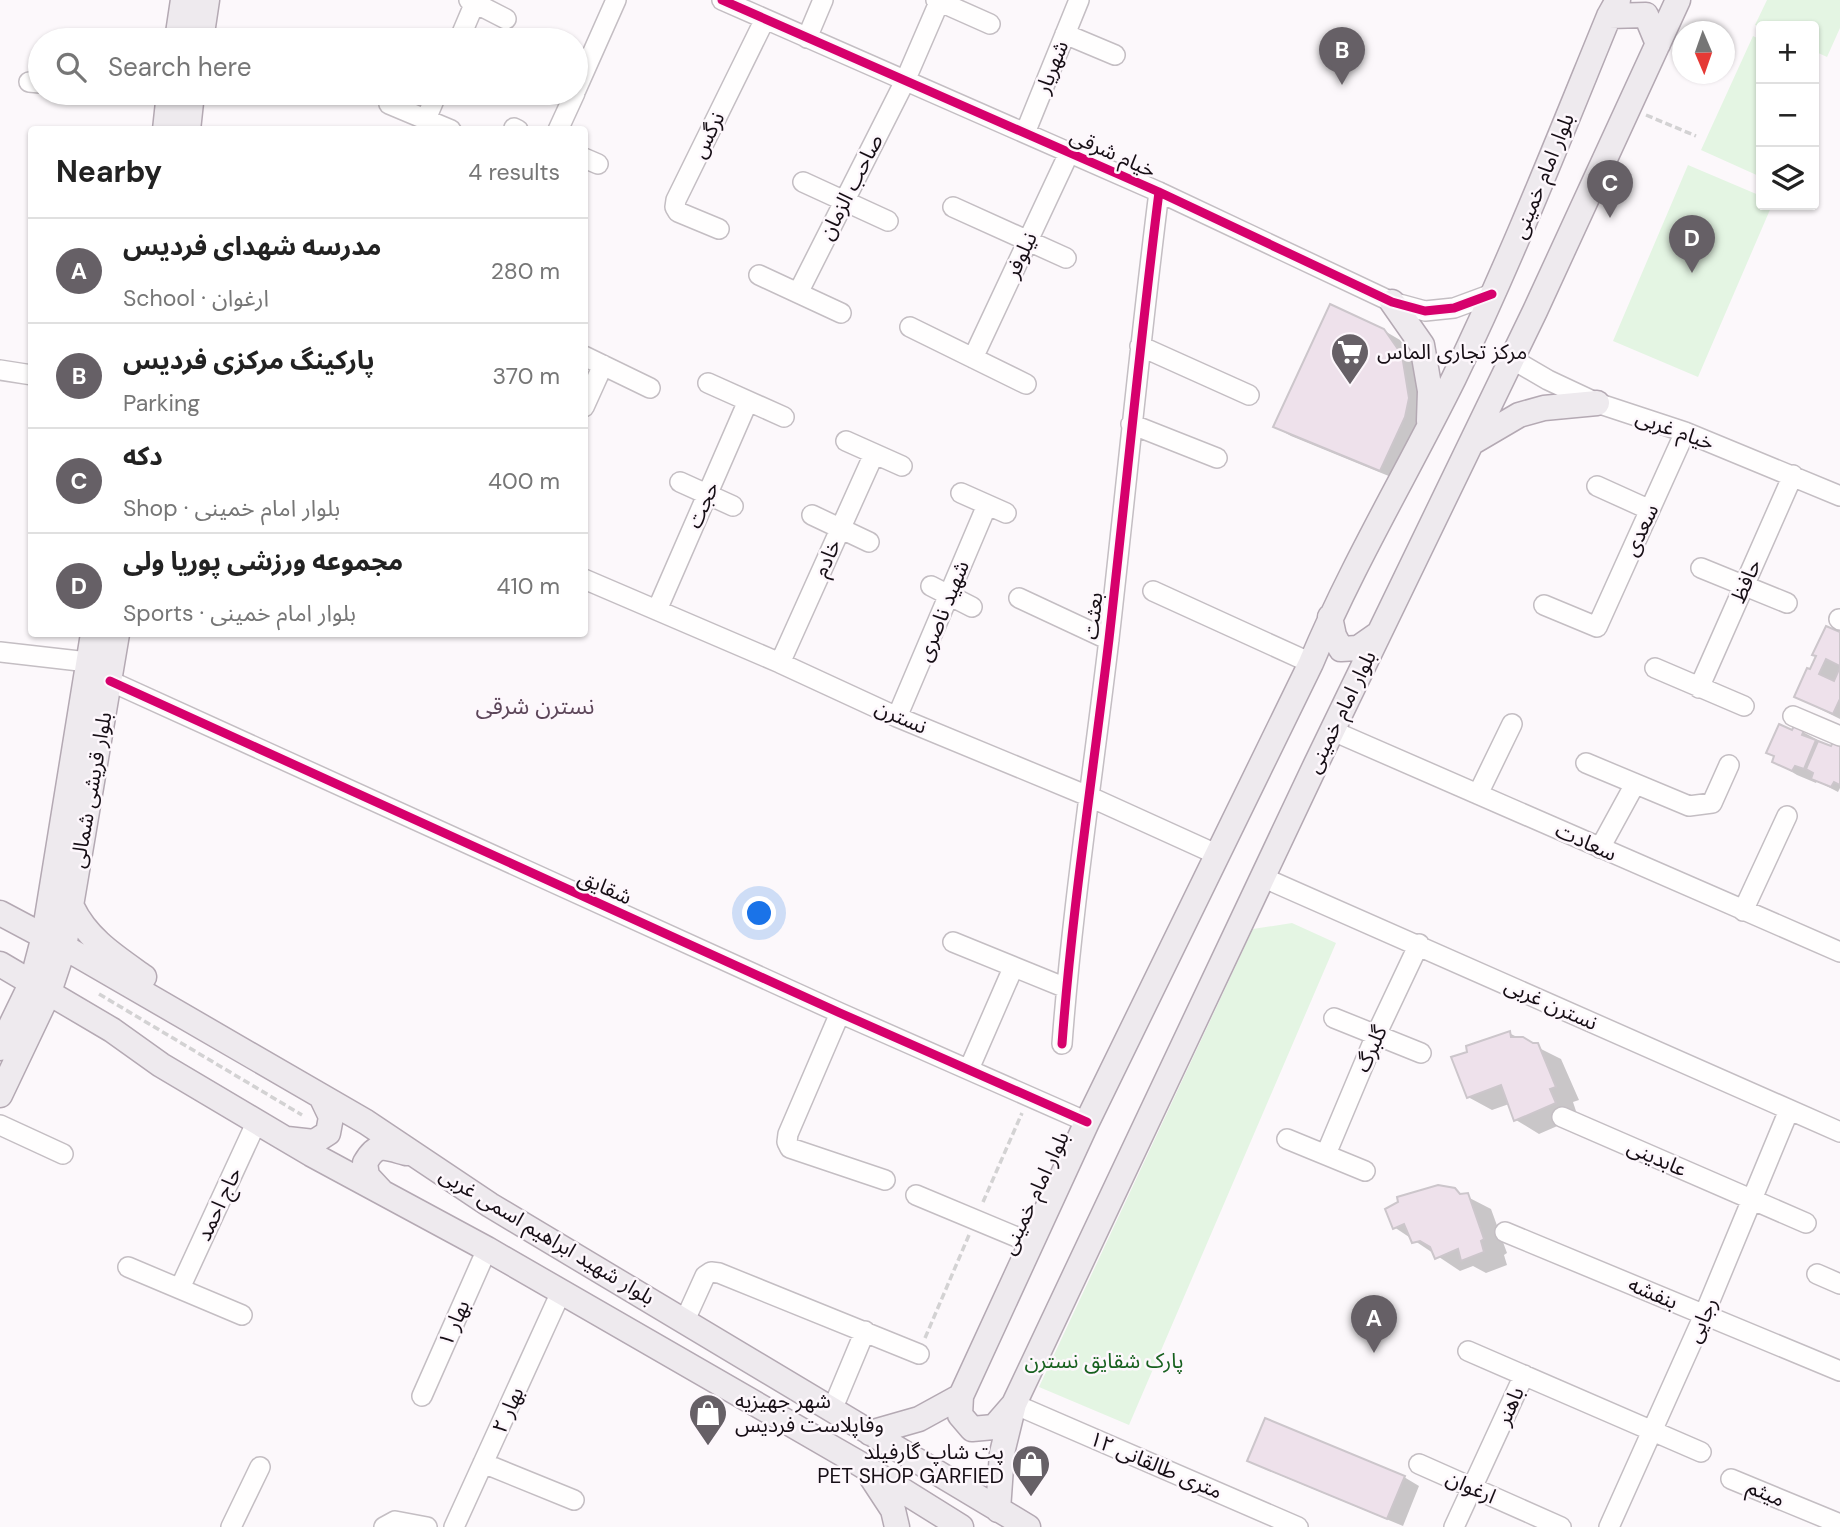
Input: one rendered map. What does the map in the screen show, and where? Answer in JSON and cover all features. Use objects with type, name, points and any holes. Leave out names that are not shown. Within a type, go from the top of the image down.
[{"type":"main road","points":[[179,28],[183,0]]},
{"type":"main road","points":[[203,28],[207,0]]},
{"type":"main road","name":"بلوار امام خمینی","points":[[998,1510],[1002,1453],[1014,1404],[1262,877],[1513,359],[1678,0]]},
{"type":"main road","points":[[1613,8],[1646,15],[1657,44]]},
{"type":"main road","name":"بلوار امام خمینی","points":[[961,1396],[1087,1122],[1311,663],[1330,617],[1428,427],[1492,294],[1613,8]]},
{"type":"main road","points":[[166,126],[169,105]]},
{"type":"main road","points":[[177,105],[186,126]]},
{"type":"main road","points":[[1392,302],[1422,345],[1430,391],[1428,427]]},
{"type":"main road","points":[[1472,442],[1519,415],[1544,408],[1597,404]]},
{"type":"main road","points":[[1330,617],[1334,636],[1341,649],[1358,648],[1378,635]]},
{"type":"main road","name":"بلوار قریشی شمالی","points":[[54,942],[92,637]]},
{"type":"main road","name":"بلوار قریشی شمالی","points":[[54,942],[72,906],[117,637]]},
{"type":"main road","points":[[72,906],[87,932],[107,951],[167,993],[184,1016]]},
{"type":"main road","name":"بلوار شهید ابراهیم اسمی غربی","points":[[0,913],[366,1122],[490,1205],[1028,1527]]},
{"type":"main road","points":[[0,1095],[41,987],[54,942]]},
{"type":"main road","name":"بلوار شهید ابراهیم اسمی غربی","points":[[0,964],[113,1030],[161,1065],[287,1139],[487,1250],[860,1464],[961,1527]]},
{"type":"main road","points":[[0,1048],[41,987]]},
{"type":"main road","points":[[287,1139],[314,1142],[328,1133],[331,1117],[321,1096]]},
{"type":"main road","points":[[386,1196],[367,1176],[365,1163],[372,1151],[383,1147],[413,1155]]},
{"type":"main road","points":[[961,1396],[960,1415],[972,1429],[994,1427],[1014,1404]]},
{"type":"main road","points":[[870,1433],[919,1419],[961,1396]]},
{"type":"main road","points":[[860,1464],[880,1487],[893,1510],[897,1527]]},
{"type":"main road","points":[[910,1527],[924,1505]]},
{"type":"street","points":[[588,62],[616,0]]},
{"type":"street","name":"خیام شرقی","points":[[722,0],[1159,192],[1392,302],[1425,311],[1454,308],[1492,294]]},
{"type":"street","points":[[807,38],[823,0]]},
{"type":"street","points":[[938,0],[990,24]]},
{"type":"street","name":"صاحب الزمان","points":[[797,293],[905,81],[938,0]]},
{"type":"street","name":"شهریار","points":[[1025,133],[1079,0]]},
{"type":"street","points":[[463,28],[473,1],[506,19]]},
{"type":"street","name":"نرگس","points":[[719,229],[678,212],[675,207],[676,200],[765,19]]},
{"type":"street","points":[[1065,34],[1115,55]]},
{"type":"street","points":[[391,105],[442,126]]},
{"type":"street","points":[[426,119],[432,105]]},
{"type":"street","points":[[560,126],[569,105]]},
{"type":"street","name":"نیلوفر","points":[[973,358],[1069,153]]},
{"type":"street","points":[[803,182],[888,221]]},
{"type":"street","name":"بعثت","points":[[1062,1044],[1066,988],[1109,640],[1159,192]]},
{"type":"street","points":[[953,207],[1066,258]]},
{"type":"street","points":[[759,275],[841,313]]},
{"type":"street","points":[[910,327],[1026,384]]},
{"type":"street","points":[[1140,346],[1249,395]]},
{"type":"street","points":[[588,358],[650,388]]},
{"type":"street","name":"خیام غربی","points":[[1513,359],[1597,404],[1685,432],[1840,496]]},
{"type":"street","points":[[588,398],[603,365]]},
{"type":"street","points":[[0,370],[28,374]]},
{"type":"street","points":[[708,383],[785,417]]},
{"type":"street","name":"حجت","points":[[657,610],[748,401]]},
{"type":"street","points":[[1131,424],[1217,458]]},
{"type":"street","name":"سعدی","points":[[1544,605],[1597,626],[1685,432]]},
{"type":"street","points":[[846,441],[902,467]]},
{"type":"street","name":"خادم","points":[[780,663],[874,454]]},
{"type":"street","name":"حافظ","points":[[1699,688],[1793,475]]},
{"type":"street","points":[[680,482],[733,506]]},
{"type":"street","points":[[1597,486],[1650,510]]},
{"type":"street","points":[[961,493],[1006,513]]},
{"type":"street","name":"شهید ناصری","points":[[897,716],[987,505]]},
{"type":"street","points":[[812,515],[869,542]]},
{"type":"street","points":[[1701,568],[1787,603]]},
{"type":"street","name":"نسترن","points":[[588,581],[1088,796],[1218,855]]},
{"type":"street","points":[[930,586],[971,607]]},
{"type":"street","points":[[1153,592],[1311,663]]},
{"type":"street","points":[[1019,598],[1109,640]]},
{"type":"street","points":[[0,652],[88,663]]},
{"type":"street","points":[[1655,668],[1744,706]]},
{"type":"street","name":"شقایق","points":[[110,681],[840,1013],[1087,1122]]},
{"type":"street","points":[[1793,716],[1840,736]]},
{"type":"street","points":[[1478,794],[1512,724]]},
{"type":"street","name":"سعادت","points":[[1333,731],[1840,952]]},
{"type":"street","points":[[1586,764],[1689,806],[1712,803],[1729,765]]},
{"type":"street","points":[[1600,848],[1635,784]]},
{"type":"street","points":[[1743,911],[1787,816]]},
{"type":"street","name":"نسترن غربی","points":[[1262,877],[1840,1132]]},
{"type":"street","points":[[953,942],[1066,988]]},
{"type":"street","name":"گلبرگ","points":[[1326,1154],[1376,1035],[1419,944]]},
{"type":"street","points":[[969,1069],[1013,968]]},
{"type":"street","points":[[840,1013],[788,1134],[787,1142],[790,1148],[885,1180]]},
{"type":"street","points":[[1335,1018],[1421,1053]]},
{"type":"street","name":"رجایی","points":[[1609,1527],[1704,1315],[1789,1110]]},
{"type":"street","name":"عابدینی","points":[[1562,1116],[1805,1223]]},
{"type":"street","name":"حاج احمد","points":[[180,1288],[257,1121]]},
{"type":"street","points":[[0,1125],[63,1154]]},
{"type":"street","points":[[1287,1139],[1365,1171]]},
{"type":"street","points":[[916,1195],[1031,1243]]},
{"type":"street","name":"بنفشه","points":[[1505,1232],[1840,1371]]},
{"type":"street","name":"بهار ۱","points":[[422,1396],[487,1250]]},
{"type":"street","points":[[128,1267],[242,1315]]},
{"type":"street","points":[[685,1320],[705,1276],[710,1272],[719,1273],[919,1354]]},
{"type":"street","points":[[1818,1274],[1840,1284]]},
{"type":"street","name":"بهار ۲","points":[[454,1527],[561,1292]]},
{"type":"street","points":[[832,1410],[865,1331]]},
{"type":"street","points":[[1468,1351],[1524,1375]]},
{"type":"street","name":"باهنر","points":[[1454,1527],[1524,1375],[1701,1452]]},
{"type":"street","name":"۱۲ متری طالقانی","points":[[1014,1404],[1298,1527]]},
{"type":"street","points":[[483,1463],[574,1500]]},
{"type":"street","name":"ارغوان","points":[[1419,1464],[1561,1527]]},
{"type":"street","points":[[232,1527],[260,1467]]},
{"type":"street","name":"میثم","points":[[1731,1479],[1840,1524]]},
{"type":"street","points":[[390,1524],[427,1527]]},
{"type":"path","points":[[1629,107],[1696,136]]},
{"type":"path","points":[[93,990],[302,1115]]},
{"type":"green space","points":[[1767,0],[1840,0],[1840,28],[1827,57],[1819,53],[1819,21],[1757,21]]},
{"type":"green space","points":[[1753,36],[1756,38],[1756,175],[1701,150],[1731,84],[1735,84],[1735,75]]},
{"type":"green space","points":[[1688,165],[1756,194],[1756,210],[1770,210],[1698,377],[1613,341]]},
{"type":"green space","name":"پارک شقایق نسترن","points":[[1292,923],[1336,943],[1129,1425],[1039,1387],[1253,929]]},
{"type":"building","name":"مرکز تجاری الماس","points":[[1330,304],[1384,329],[1402,355],[1409,398],[1405,417],[1380,471],[1273,427]]},
{"type":"building","points":[[1826,626],[1840,632],[1840,666],[1826,659],[1819,674],[1834,681],[1840,667],[1840,699],[1833,714],[1794,697],[1807,668],[1810,669],[1816,656],[1812,655]]},
{"type":"building","points":[[1779,724],[1792,730],[1794,726],[1804,730],[1802,735],[1816,740],[1804,769],[1795,766],[1792,771],[1772,762],[1774,756],[1766,753]]},
{"type":"building","points":[[1818,741],[1831,746],[1833,742],[1840,745],[1840,785],[1834,782],[1831,787],[1811,779],[1813,773],[1806,769]]},
{"type":"building","points":[[1510,1031],[1511,1037],[1523,1037],[1538,1043],[1556,1087],[1550,1089],[1556,1103],[1514,1121],[1501,1085],[1467,1098],[1451,1057],[1467,1052],[1466,1046]]},
{"type":"building","points":[[1438,1185],[1455,1188],[1460,1194],[1468,1193],[1484,1239],[1481,1241],[1484,1252],[1461,1261],[1458,1249],[1435,1259],[1430,1247],[1420,1241],[1412,1243],[1404,1224],[1393,1229],[1385,1209],[1398,1202],[1397,1197]]},
{"type":"building","points":[[1265,1418],[1405,1476],[1387,1519],[1247,1461]]},
{"type":"cycle path","points":[[722,0],[1159,192],[1392,302],[1425,311],[1454,308],[1492,294]]},
{"type":"cycle path","points":[[1062,1044],[1077,892],[1109,639],[1159,192]]},
{"type":"cycle path","points":[[110,681],[840,1013],[1087,1122]]},
{"type":"place","name":"پارکینگ مرکزی فردیس","points":[[1342,85]]},
{"type":"place","name":"دکه","points":[[1610,218]]},
{"type":"place","name":"مجموعه ورزشی پوریا ولی","points":[[1692,273]]},
{"type":"place","name":"مرکز تجاری الماس","points":[[1350,386]]},
{"type":"place","name":"مدرسه شهدای فردیس","points":[[1374,1353]]},
{"type":"place","name":"شهر جهیزیه وفاپلاست فردیس","points":[[708,1447]]},
{"type":"place","name":"پت شاپ گارفیلد PET SHOP GARFIED","points":[[1031,1498]]},
{"type":"district","name":"نسترن شرقی","points":[[535,706]]}]
